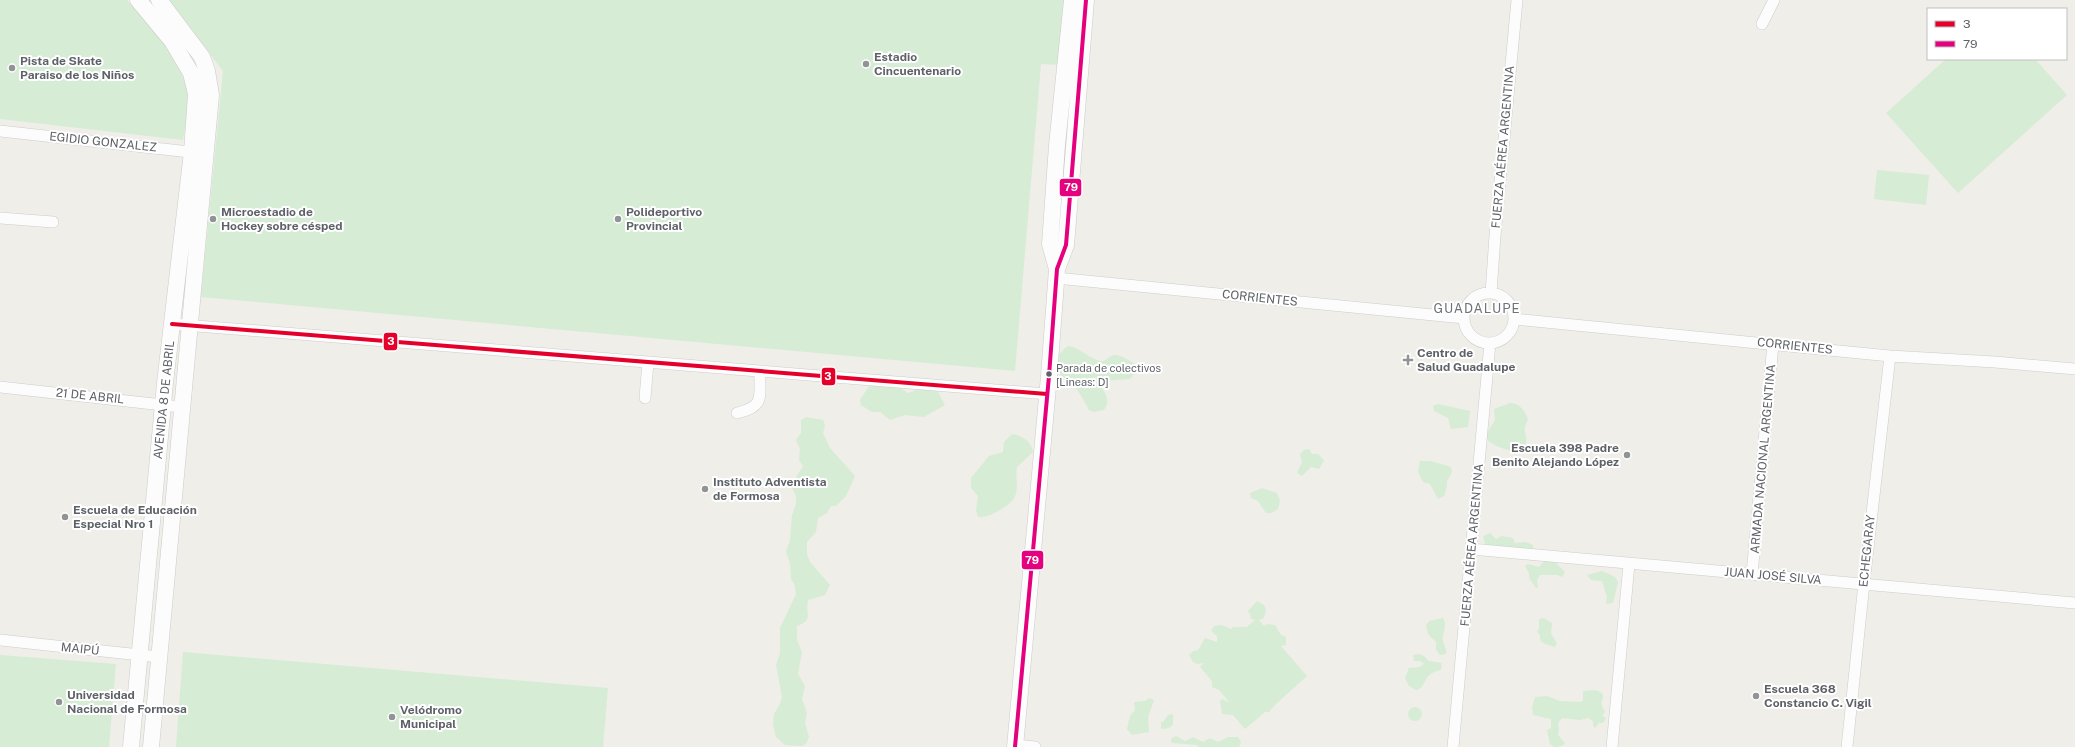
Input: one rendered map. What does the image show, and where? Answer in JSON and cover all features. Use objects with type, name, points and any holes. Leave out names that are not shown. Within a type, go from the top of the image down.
[{"type":"main road","name":"AVENIDA 8 DE ABRIL","points":[[138,0],[172,41],[191,73],[196,94],[198,153],[188,326],[151,747]]},
{"type":"main road","name":"AVENIDA 8 DE ABRIL","points":[[131,747],[163,404],[172,324],[198,153],[211,95],[207,71],[202,57],[159,0]]},
{"type":"main road","points":[[1056,274],[1050,244],[1057,145],[1072,0]]},
{"type":"main road","points":[[1015,746],[1047,394],[1056,274],[1066,245],[1086,0]]},
{"type":"street","name":"FUERZA AÉREA ARGENTINA","points":[[1491,293],[1517,0]]},
{"type":"street","points":[[1762,24],[1774,0]]},
{"type":"street","name":"EGIDIO GONZALEZ","points":[[0,131],[198,153]]},
{"type":"street","points":[[0,218],[53,222]]},
{"type":"street","name":"CORRIENTES","points":[[1056,274],[1464,318]]},
{"type":"street","points":[[1491,293],[1503,297],[1512,307],[1514,319],[1512,328],[1507,336],[1499,342],[1490,344],[1480,342],[1472,336],[1466,328],[1464,318],[1466,308],[1472,300],[1481,295],[1491,293]]},
{"type":"street","name":"CORRIENTES","points":[[1514,319],[1890,356],[2075,369]]},
{"type":"street","points":[[172,324],[1047,394]]},
{"type":"street","name":"FUERZA AÉREA ARGENTINA","points":[[1453,747],[1490,344]]},
{"type":"street","name":"ARMADA NACIONAL ARGENTINA","points":[[1752,574],[1774,344]]},
{"type":"street","name":"ECHEGARAY","points":[[1847,747],[1890,356]]},
{"type":"street","points":[[645,398],[648,362]]},
{"type":"street","points":[[737,413],[752,410],[759,402],[760,371]]},
{"type":"street","name":"21 DE ABRIL","points":[[0,387],[181,407]]},
{"type":"street","name":"JUAN JOSÉ SILVA","points":[[1471,549],[2075,603]]},
{"type":"street","points":[[1612,747],[1629,564]]},
{"type":"street","name":"MAIPÚ","points":[[0,640],[159,657]]},
{"type":"street","points":[[1015,746],[1035,747]]},
{"type":"green space","points":[[0,0],[127,0],[164,43],[172,55],[184,80],[188,94],[188,104],[183,140],[0,119]]},
{"type":"green space","name":"Polideportivo Provincial","points":[[168,0],[1066,0],[1061,65],[1041,64],[1015,371],[201,297],[223,71]]},
{"type":"green space","points":[[1945,60],[2036,60],[2067,95],[1958,193],[1886,113]]},
{"type":"green space","points":[[1877,170],[1929,175],[1926,205],[1874,199]]},
{"type":"green space","points":[[1068,346],[1100,361],[1104,361],[1114,355],[1117,355],[1137,365],[1136,371],[1130,379],[1103,381],[1100,386],[1106,395],[1107,401],[1104,410],[1094,412],[1089,410],[1075,386],[1058,372],[1056,360],[1061,352]]},
{"type":"green space","points":[[895,385],[908,393],[924,387],[937,390],[945,405],[924,417],[905,415],[890,420],[880,412],[872,412],[861,405],[860,400],[869,386]]},
{"type":"green space","points":[[1510,403],[1516,404],[1521,408],[1528,419],[1525,428],[1526,443],[1524,448],[1520,451],[1502,448],[1488,441],[1487,438],[1488,432],[1495,420],[1494,409]]},
{"type":"green space","points":[[1438,404],[1470,411],[1468,427],[1451,429],[1448,418],[1434,411],[1433,406]]},
{"type":"green space","points":[[806,417],[823,420],[825,425],[823,433],[830,448],[855,476],[846,496],[836,506],[831,506],[827,513],[818,518],[816,532],[807,542],[807,554],[810,562],[830,585],[825,595],[808,600],[807,619],[802,624],[797,626],[797,640],[802,652],[798,674],[805,686],[802,699],[807,713],[805,723],[809,737],[806,744],[801,746],[785,745],[776,737],[773,724],[774,714],[782,697],[776,665],[780,653],[780,628],[796,594],[794,583],[791,580],[790,564],[786,551],[790,541],[792,515],[796,504],[796,496],[791,486],[803,466],[799,460],[800,449],[796,440],[801,433],[801,420]]},
{"type":"green space","points":[[1012,434],[1026,439],[1033,452],[1017,467],[1017,489],[1015,496],[1013,500],[999,511],[988,516],[978,517],[976,510],[978,496],[971,488],[971,478],[989,456],[1003,452],[1004,442]]},
{"type":"green space","points":[[1309,449],[1312,454],[1318,454],[1324,460],[1319,469],[1311,467],[1302,476],[1297,473],[1302,462],[1300,454],[1304,450]]},
{"type":"green space","points":[[1420,461],[1431,461],[1451,467],[1452,472],[1447,481],[1444,496],[1438,499],[1430,484],[1423,482],[1418,472]]},
{"type":"green space","points":[[1262,488],[1277,493],[1280,501],[1278,509],[1271,513],[1266,513],[1258,501],[1251,498],[1250,493]]},
{"type":"green space","points":[[1490,533],[1496,539],[1502,536],[1513,538],[1515,543],[1526,542],[1533,545],[1533,550],[1498,549],[1485,544],[1483,536]]},
{"type":"green space","points":[[1545,560],[1556,563],[1565,572],[1562,577],[1557,575],[1540,575],[1537,580],[1538,588],[1536,588],[1529,578],[1529,573],[1525,566],[1528,564],[1539,567]]},
{"type":"green space","points":[[1602,571],[1615,577],[1618,582],[1613,603],[1606,604],[1607,597],[1602,581],[1591,580],[1587,575]]},
{"type":"green space","points":[[1257,601],[1264,605],[1266,610],[1264,618],[1259,620],[1264,626],[1267,624],[1275,625],[1281,635],[1286,637],[1286,645],[1281,646],[1307,676],[1269,712],[1265,712],[1245,729],[1233,715],[1222,714],[1220,701],[1222,699],[1230,703],[1219,690],[1212,687],[1212,681],[1200,667],[1204,663],[1198,664],[1193,662],[1189,655],[1193,651],[1198,650],[1205,638],[1217,642],[1217,636],[1211,631],[1214,626],[1222,625],[1231,629],[1233,627],[1247,627],[1255,620],[1250,618],[1251,616],[1248,611]]},
{"type":"green space","points":[[1443,618],[1445,627],[1443,641],[1446,654],[1440,655],[1436,650],[1436,642],[1428,634],[1426,626],[1429,621]]},
{"type":"green space","points":[[1544,618],[1552,623],[1551,633],[1557,644],[1554,647],[1543,643],[1537,632],[1539,628],[1539,619]]},
{"type":"green space","name":"Velódromo Municipal","points":[[183,652],[608,688],[603,747],[176,747]]},
{"type":"green space","points":[[1419,654],[1424,656],[1429,661],[1442,663],[1441,670],[1431,674],[1422,686],[1416,690],[1409,686],[1405,678],[1409,668],[1420,667],[1424,664],[1420,661],[1414,661],[1413,655]]},
{"type":"green space","name":"Universidad Nacional de Formosa","points":[[0,655],[116,664],[109,747],[0,747]]},
{"type":"green space","points":[[1595,690],[1603,695],[1601,703],[1605,712],[1602,716],[1606,718],[1603,723],[1599,723],[1595,728],[1593,721],[1588,718],[1580,720],[1562,718],[1558,723],[1558,735],[1565,743],[1562,746],[1554,747],[1550,744],[1547,730],[1551,728],[1551,719],[1533,715],[1532,707],[1535,697],[1547,696],[1560,701],[1580,702],[1583,701],[1583,691]]},
{"type":"green space","points":[[1149,698],[1154,700],[1148,717],[1149,732],[1132,735],[1127,729],[1130,716],[1135,710],[1134,702],[1145,701]]},
{"type":"green space","points":[[1412,707],[1418,707],[1422,711],[1422,717],[1418,721],[1412,721],[1408,717],[1408,711]]},
{"type":"green space","points":[[1173,714],[1173,725],[1169,728],[1161,729],[1161,722],[1163,722],[1168,715]]},
{"type":"green space","points":[[1176,736],[1185,741],[1193,737],[1203,742],[1210,738],[1218,742],[1228,737],[1238,737],[1241,742],[1239,747],[1199,747],[1197,745],[1171,742],[1171,739]]},
{"type":"transit line","name":"79","points":[[1015,747],[1049,376],[1057,269],[1066,245],[1086,0]]},
{"type":"transit line","name":"3","points":[[172,324],[1047,394]]},
{"type":"place","name":"Estadio Cincuentenario","points":[[866,64]]},
{"type":"place","name":"Pista de Skate Paraiso de los Niños","points":[[12,68]]},
{"type":"place","name":"Microestadio de Hockey sobre césped","points":[[213,219]]},
{"type":"place","name":"Polideportivo Provincial","points":[[618,219]]},
{"type":"place","name":"Centro de Salud Guadalupe","points":[[1408,360]]},
{"type":"place","name":"Parada de colectivos [Lineas: D]","points":[[1049,374]]},
{"type":"place","name":"Escuela 398 Padre Benito Alejando López","points":[[1627,455]]},
{"type":"place","name":"Instituto Adventista de Formosa","points":[[705,489]]},
{"type":"place","name":"Escuela de Educación Especial Nro 1","points":[[65,517]]},
{"type":"place","name":"Escuela 368 Constancio C. Vigil","points":[[1756,696]]},
{"type":"place","name":"Universidad Nacional de Formosa","points":[[59,702]]},
{"type":"place","name":"Velódromo Municipal","points":[[392,717]]},
{"type":"district","name":"GUADALUPE","points":[[1477,308]]}]
